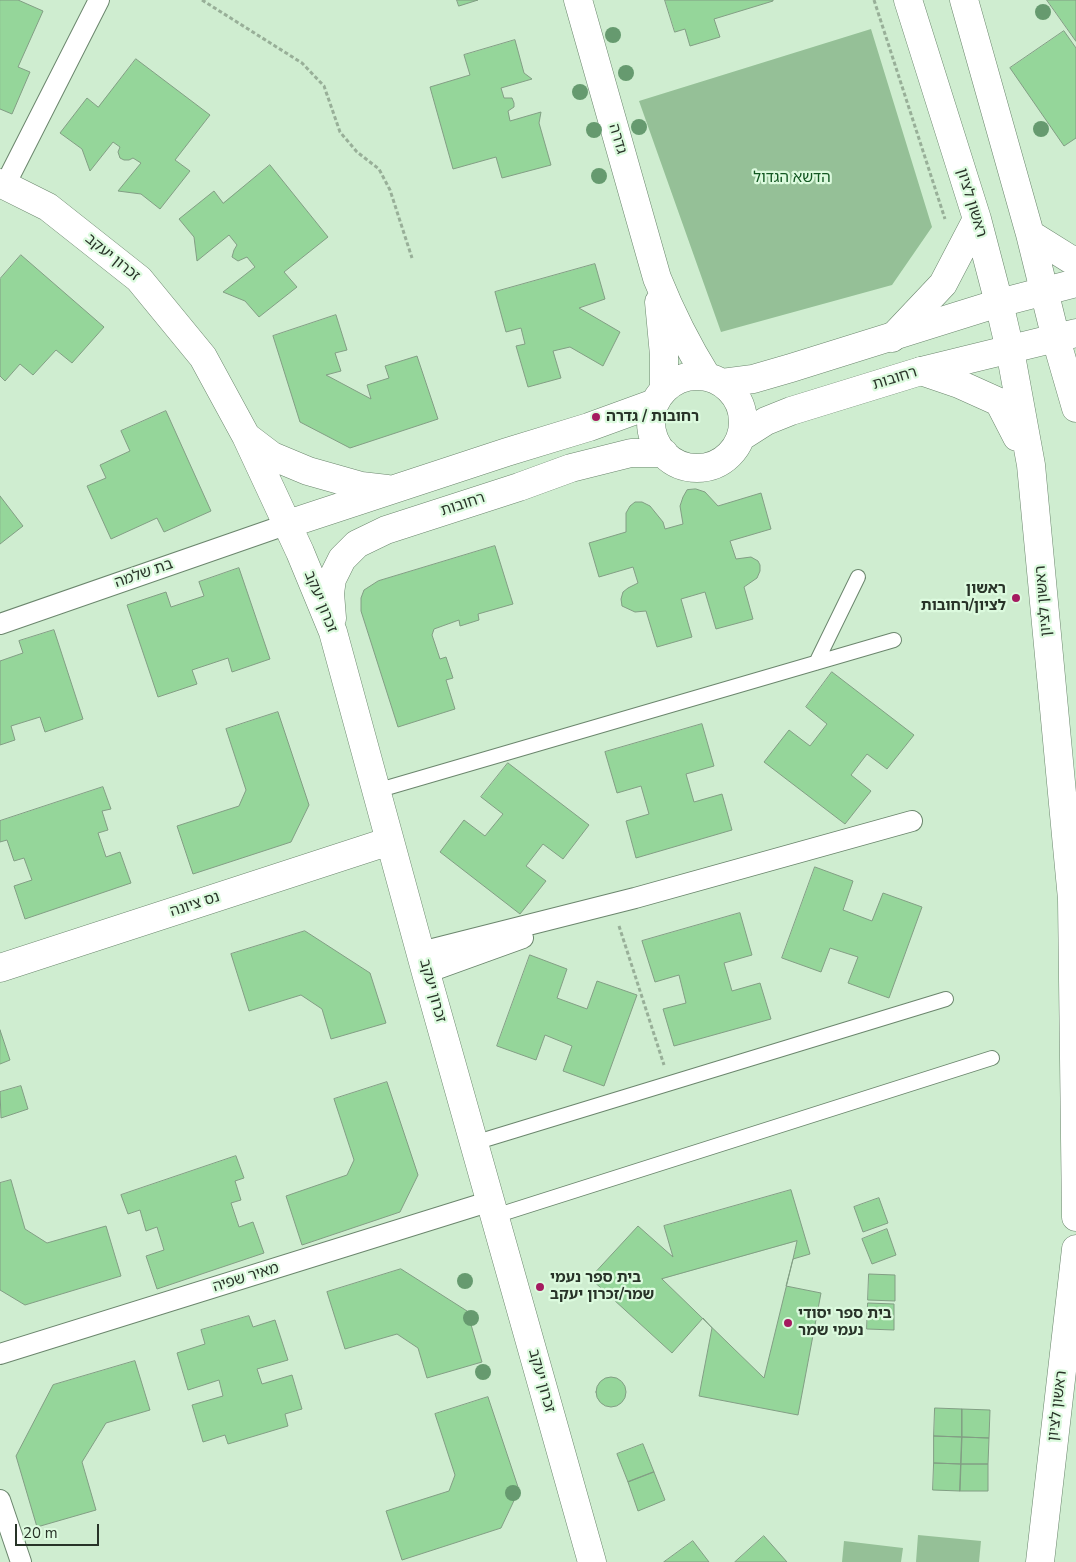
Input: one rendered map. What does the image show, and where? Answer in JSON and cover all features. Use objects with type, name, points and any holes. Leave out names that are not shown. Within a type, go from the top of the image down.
[{"type":"street","points":[[2,184],[99,0]]},
{"type":"street","name":"גדרה","points":[[578,0],[657,278],[687,346],[715,380]]},
{"type":"street","name":"ראשון לציון","points":[[908,0],[977,219],[999,302],[1010,350],[1031,465],[1072,899],[1076,1217]]},
{"type":"street","points":[[964,0],[1045,291],[1066,336],[1076,408]]},
{"type":"street","name":"זכרון יעקב","points":[[2,184],[48,207],[139,279],[203,356],[246,436],[288,524],[333,632],[493,1208],[586,1560]]},
{"type":"street","points":[[892,338],[943,284],[977,219]]},
{"type":"street","points":[[1030,234],[1070,259],[1076,260]]},
{"type":"street","name":"גדרה","points":[[657,278],[664,355],[659,396]]},
{"type":"street","points":[[288,524],[589,427],[659,396],[677,380],[692,376],[715,380],[752,379],[892,338],[999,302],[1076,283]]},
{"type":"street","name":"רחובות","points":[[741,437],[766,421],[791,410],[921,371],[1066,336]]},
{"type":"street","points":[[921,371],[959,384],[999,402],[1031,465]]},
{"type":"street","points":[[659,396],[651,418],[652,434],[658,447],[668,458],[681,465],[695,468],[710,466],[723,460],[734,450],[741,437],[744,423],[741,407],[734,394],[715,380]]},
{"type":"street","name":"זכרון יעקב","points":[[246,436],[272,456],[308,471],[361,486],[393,490]]},
{"type":"street","name":"רחובות","points":[[333,632],[330,593],[332,579],[342,559],[357,544],[386,530],[586,463],[632,453],[664,453]]},
{"type":"street","name":"בת שלמה","points":[[0,624],[288,524]]},
{"type":"street","points":[[424,962],[635,898],[912,821]]},
{"type":"street","name":"נס ציונה","points":[[0,968],[390,841]]},
{"type":"street","points":[[424,962],[567,922],[635,898]]},
{"type":"street","name":"מאיר שפיה","points":[[0,1354],[493,1208]]},
{"type":"street","name":"ראשון לציון","points":[[1040,1562],[1076,1249]]},
{"type":"street","points":[[0,1500],[20,1562]]},
{"type":"lane","points":[[816,663],[858,577]]},
{"type":"lane","points":[[376,791],[894,640]]},
{"type":"lane","points":[[474,1143],[946,999]]},
{"type":"lane","points":[[493,1208],[992,1058]]},
{"type":"path","points":[[202,0],[302,63],[324,86],[340,132],[358,152],[380,169],[387,183],[412,258]]},
{"type":"path","points":[[874,0],[957,258]]},
{"type":"path","points":[[613,906],[670,1083]]},
{"type":"green space","name":"הדשא הגדול","points":[[871,29],[932,227],[892,285],[721,332],[639,101]]},
{"type":"green space","points":[[918,1535],[981,1541],[979,1562],[916,1562]]},
{"type":"green space","points":[[844,1541],[903,1548],[901,1562],[842,1562]]},
{"type":"building","points":[[0,0],[18,0],[43,11],[18,67],[30,72],[12,114],[0,109]]},
{"type":"building","points":[[457,0],[478,0],[459,6]]},
{"type":"building","points":[[665,0],[773,1],[714,19],[720,37],[690,46],[685,29],[675,32]]},
{"type":"building","points":[[1047,0],[1076,0],[1076,41]]},
{"type":"building","points":[[1064,31],[1076,48],[1076,138],[1064,146],[1010,68]]},
{"type":"building","points":[[515,40],[524,73],[532,79],[501,88],[504,98],[512,98],[514,103],[514,107],[508,111],[510,121],[541,112],[539,123],[551,165],[502,178],[496,157],[453,169],[430,87],[470,75],[464,55]]},
{"type":"building","points":[[136,59],[210,115],[175,160],[190,171],[160,209],[141,194],[118,191],[141,163],[133,158],[124,160],[120,158],[118,152],[120,147],[113,142],[90,171],[82,149],[60,133],[87,98],[98,107]]},
{"type":"building","points":[[270,165],[328,237],[284,272],[297,287],[259,317],[245,301],[223,292],[255,267],[247,257],[238,261],[232,257],[237,245],[229,235],[197,261],[194,237],[179,219],[214,191],[223,203]]},
{"type":"building","points":[[21,255],[104,327],[72,363],[56,350],[33,375],[20,364],[5,381],[0,376],[0,279]]},
{"type":"building","points":[[595,264],[605,299],[579,308],[620,332],[603,366],[570,347],[553,351],[561,378],[528,387],[516,346],[525,344],[521,328],[506,332],[495,292]]},
{"type":"building","points":[[336,315],[347,350],[335,353],[341,371],[326,375],[371,399],[367,385],[389,378],[385,366],[417,356],[438,419],[350,448],[300,422],[273,336]]},
{"type":"building","points":[[166,411],[211,511],[164,532],[157,518],[111,539],[87,486],[106,478],[100,465],[130,451],[121,431]]},
{"type":"building","points":[[696,489],[705,492],[718,506],[761,493],[771,529],[730,541],[736,559],[751,557],[758,561],[760,565],[757,578],[744,587],[753,619],[716,629],[705,592],[681,599],[692,637],[657,647],[646,611],[635,612],[622,606],[623,592],[638,583],[633,567],[599,577],[589,543],[626,532],[626,513],[635,502],[642,502],[650,506],[663,522],[665,529],[683,524],[680,506],[683,497],[687,490]]},
{"type":"building","points":[[0,496],[23,526],[0,544]]},
{"type":"building","points":[[495,546],[513,604],[478,614],[479,620],[460,626],[459,620],[434,629],[432,635],[440,659],[446,657],[453,678],[446,680],[455,709],[398,727],[361,611],[361,598],[364,590],[378,581]]},
{"type":"building","points":[[239,568],[270,659],[232,672],[228,658],[192,670],[197,684],[158,697],[127,605],[166,592],[171,607],[204,596],[199,582]]},
{"type":"building","points":[[54,630],[83,719],[45,732],[40,717],[11,726],[15,740],[0,745],[0,661],[23,653],[19,641]]},
{"type":"building","points":[[832,672],[914,735],[887,769],[867,754],[851,775],[871,791],[845,824],[764,762],[789,730],[810,746],[827,724],[806,707]]},
{"type":"building","points":[[278,712],[309,805],[291,842],[193,874],[177,826],[239,806],[246,790],[226,729]]},
{"type":"building","points":[[702,724],[714,766],[686,774],[694,802],[722,794],[732,830],[636,858],[626,821],[649,814],[641,786],[617,793],[605,752]]},
{"type":"building","points":[[508,763],[589,825],[563,859],[543,844],[526,866],[546,881],[520,914],[440,852],[464,820],[485,836],[503,814],[481,797]]},
{"type":"building","points":[[103,787],[111,809],[102,811],[108,830],[98,833],[106,857],[120,852],[131,883],[25,919],[14,886],[32,880],[24,858],[14,861],[7,840],[0,842],[0,821]]},
{"type":"building","points":[[815,867],[853,881],[843,910],[872,921],[883,893],[922,907],[889,998],[848,983],[858,957],[830,948],[821,972],[782,958]]},
{"type":"building","points":[[740,913],[752,955],[724,963],[732,991],[760,983],[771,1019],[674,1046],[663,1009],[686,1003],[679,975],[655,982],[642,941]]},
{"type":"building","points":[[305,931],[370,973],[386,1023],[331,1039],[322,1009],[301,995],[249,1011],[231,954]]},
{"type":"building","points":[[530,955],[567,969],[557,998],[587,1009],[597,981],[637,995],[604,1086],[563,1071],[572,1046],[545,1035],[536,1060],[497,1046]]},
{"type":"building","points":[[0,1030],[10,1060],[0,1064]]},
{"type":"building","points":[[387,1082],[418,1175],[400,1212],[302,1245],[286,1196],[347,1175],[354,1160],[334,1099]]},
{"type":"building","points":[[21,1086],[28,1109],[1,1118],[0,1092]]},
{"type":"building","points":[[236,1156],[244,1178],[235,1181],[241,1200],[231,1203],[239,1227],[253,1222],[264,1253],[157,1289],[146,1256],[164,1250],[157,1227],[146,1231],[140,1210],[128,1214],[121,1195]]},
{"type":"building","points":[[11,1180],[25,1229],[47,1243],[106,1226],[121,1276],[25,1305],[0,1290],[0,1183]]},
{"type":"building","points":[[791,1190],[810,1254],[793,1259],[786,1286],[821,1293],[798,1415],[699,1396],[712,1328],[703,1318],[672,1353],[590,1278],[638,1226],[673,1257],[664,1226]]},
{"type":"building","points":[[879,1198],[888,1223],[863,1232],[854,1207]]},
{"type":"building","points":[[887,1229],[896,1255],[872,1264],[862,1239]]},
{"type":"building","points":[[797,1241],[793,1259],[764,1378],[662,1279]]},
{"type":"building","points":[[401,1269],[467,1311],[482,1362],[427,1378],[418,1348],[397,1334],[345,1349],[327,1292]]},
{"type":"building","points":[[869,1274],[895,1275],[895,1301],[868,1300]]},
{"type":"building","points":[[868,1303],[894,1304],[894,1330],[867,1329]]},
{"type":"building","points":[[249,1316],[253,1327],[275,1320],[288,1360],[257,1369],[262,1384],[292,1375],[302,1409],[285,1414],[288,1426],[228,1444],[225,1435],[203,1442],[192,1405],[223,1396],[219,1380],[188,1390],[177,1353],[205,1344],[201,1330]]},
{"type":"building","points":[[135,1361],[150,1410],[106,1423],[82,1462],[96,1510],[37,1527],[16,1456],[53,1385]]},
{"type":"building","points":[[611,1377],[622,1381],[626,1392],[622,1403],[611,1407],[600,1403],[596,1392],[600,1381]]},
{"type":"building","points":[[488,1397],[519,1490],[501,1528],[402,1560],[386,1511],[449,1491],[455,1475],[435,1414]]},
{"type":"building","points":[[935,1408],[962,1409],[962,1437],[934,1436]]},
{"type":"building","points":[[962,1409],[990,1410],[989,1438],[962,1437]]},
{"type":"building","points":[[934,1436],[962,1437],[961,1464],[934,1463]]},
{"type":"building","points":[[962,1437],[989,1438],[988,1464],[961,1464]]},
{"type":"building","points":[[643,1444],[654,1472],[628,1482],[617,1454]]},
{"type":"building","points":[[934,1463],[961,1464],[960,1491],[933,1490]]},
{"type":"building","points":[[961,1464],[988,1464],[988,1491],[960,1491]]},
{"type":"building","points":[[654,1472],[665,1500],[638,1511],[628,1482]]},
{"type":"building","points":[[764,1536],[787,1562],[735,1562]]},
{"type":"building","points":[[693,1541],[709,1562],[664,1562]]},
{"type":"place","name":"רחובות / גדרה","points":[[596,417]]},
{"type":"place","name":"ראשון לציון/רחובות","points":[[1016,598]]},
{"type":"place","name":"בית ספר נעמי שמר/זכרון יעקב","points":[[540,1287]]},
{"type":"place","name":"בית ספר יסודי נעמי שמר","points":[[788,1323]]}]
